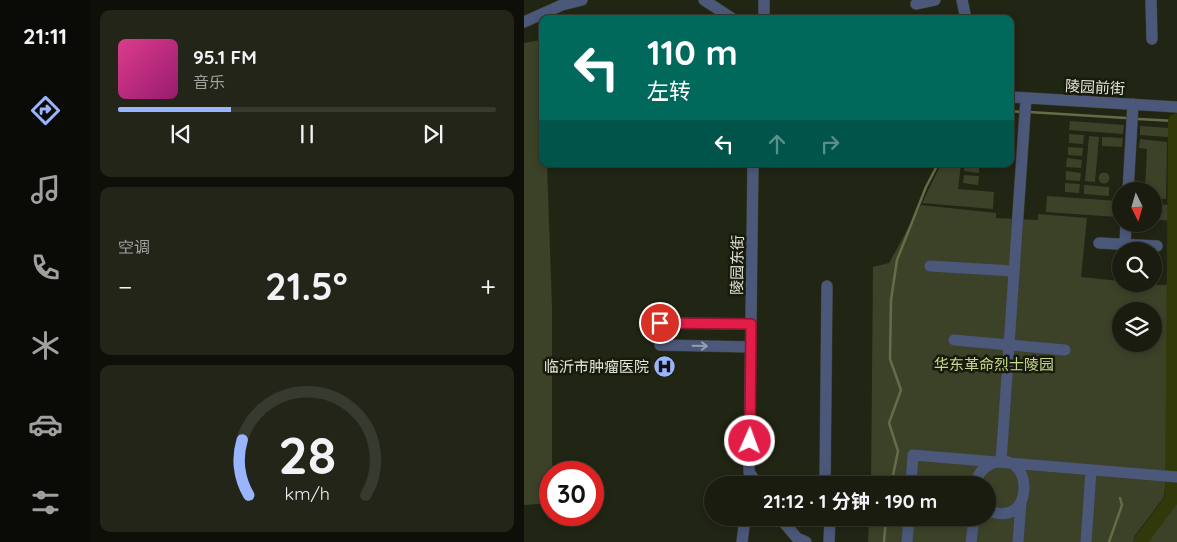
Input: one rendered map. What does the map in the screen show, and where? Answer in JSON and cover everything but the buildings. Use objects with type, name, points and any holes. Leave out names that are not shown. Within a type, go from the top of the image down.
[{"type":"street","points":[[540,15],[562,5],[582,0]]},
{"type":"street","points":[[704,0],[727,15]]},
{"type":"street","points":[[764,0],[764,15]]},
{"type":"street","points":[[916,4],[935,0]]},
{"type":"street","points":[[962,0],[965,15]]},
{"type":"street","points":[[1151,0],[1152,39]]},
{"type":"street","points":[[524,22],[539,15]]},
{"type":"street","name":"陵园前街","points":[[1014,100],[1026,107],[1133,104],[1177,107]]},
{"type":"street","points":[[1129,182],[1133,104]]},
{"type":"street","points":[[1001,462],[1026,107]]},
{"type":"street","name":"陵园东街","points":[[752,476],[749,472],[753,167]]},
{"type":"street","points":[[1099,243],[1112,244]]},
{"type":"street","points":[[930,266],[1013,271]]},
{"type":"street","points":[[825,476],[827,286]]},
{"type":"street","points":[[751,324],[660,323],[660,345],[751,347]]},
{"type":"street","points":[[954,340],[1065,350]]},
{"type":"street","points":[[912,476],[913,455],[1173,477]]},
{"type":"street","points":[[978,476],[986,466],[1001,462],[1010,464],[1021,474],[1025,488],[1021,502],[1018,542]]},
{"type":"street","points":[[1086,542],[1091,471]]},
{"type":"street","points":[[996,512],[1008,512],[1021,502]]},
{"type":"street","points":[[742,542],[743,526]]},
{"type":"street","points":[[787,526],[797,538],[806,542]]},
{"type":"street","points":[[829,542],[830,526]]},
{"type":"street","points":[[907,542],[908,526]]},
{"type":"street","points":[[971,542],[973,526]]},
{"type":"green space","points":[[539,40],[539,167],[547,167],[552,307],[552,461],[539,461],[539,504],[524,505],[524,43]]},
{"type":"green space","points":[[1070,121],[1124,125],[1123,134],[1069,130]]},
{"type":"green space","points":[[1140,126],[1169,128],[1168,137],[1140,135]]},
{"type":"green space","points":[[1069,134],[1084,135],[1083,144],[1069,143]]},
{"type":"green space","points":[[1089,136],[1099,137],[1095,182],[1085,181]]},
{"type":"green space","points":[[1102,137],[1123,138],[1122,147],[1102,146]]},
{"type":"green space","points":[[1140,139],[1167,142],[1166,199],[1162,199],[1162,182],[1145,182],[1147,149],[1139,148]]},
{"type":"green space","points":[[1068,147],[1083,148],[1082,156],[1068,155]]},
{"type":"green space","points":[[1067,158],[1082,160],[1081,168],[1066,167]]},
{"type":"green space","points":[[940,167],[961,167],[958,189],[994,192],[993,209],[922,203]]},
{"type":"green space","points":[[965,167],[979,167],[979,173],[964,171]]},
{"type":"green space","points":[[1066,171],[1081,173],[1080,181],[1066,180]]},
{"type":"green space","points":[[1104,172],[1110,178],[1104,184],[1098,178]]},
{"type":"green space","points":[[964,175],[979,176],[978,185],[963,183]]},
{"type":"green space","points":[[1065,183],[1080,184],[1079,193],[1065,192]]},
{"type":"green space","points":[[1084,185],[1109,187],[1109,196],[1084,194]]},
{"type":"green space","points":[[1047,196],[1112,201],[1112,217],[1046,212]]},
{"type":"green space","points":[[1162,204],[1171,205],[1171,221],[1162,220]]},
{"type":"green space","name":"华东革命烈士陵园","points":[[921,205],[996,213],[996,218],[1038,220],[1038,214],[1087,218],[1081,277],[1112,280],[1112,292],[1162,292],[1162,285],[1168,285],[1167,468],[1164,497],[1134,537],[1134,542],[868,542],[869,526],[996,526],[996,476],[871,476],[873,267],[889,263]]},
{"type":"green space","points":[[1177,503],[1177,542],[1144,542]]},
{"type":"waterway","points":[[1014,111],[1021,112]]},
{"type":"waterway","points":[[1029,112],[1126,118]]},
{"type":"waterway","points":[[1138,119],[1175,121]]},
{"type":"waterway","points":[[1140,542],[1172,499],[1175,121],[1178,120]]},
{"type":"waterway","points":[[893,476],[898,451],[889,423],[901,390],[890,359],[891,300],[897,260],[926,187],[936,167]]},
{"type":"waterway","points":[[1109,542],[1122,505],[1120,498]]},
{"type":"waterway","points":[[884,542],[885,526]]},
{"type":"place","name":"临沂市肿瘤医院","points":[[665,366]]},
{"type":"route","points":[[660,323],[751,324],[750,441]]}]
